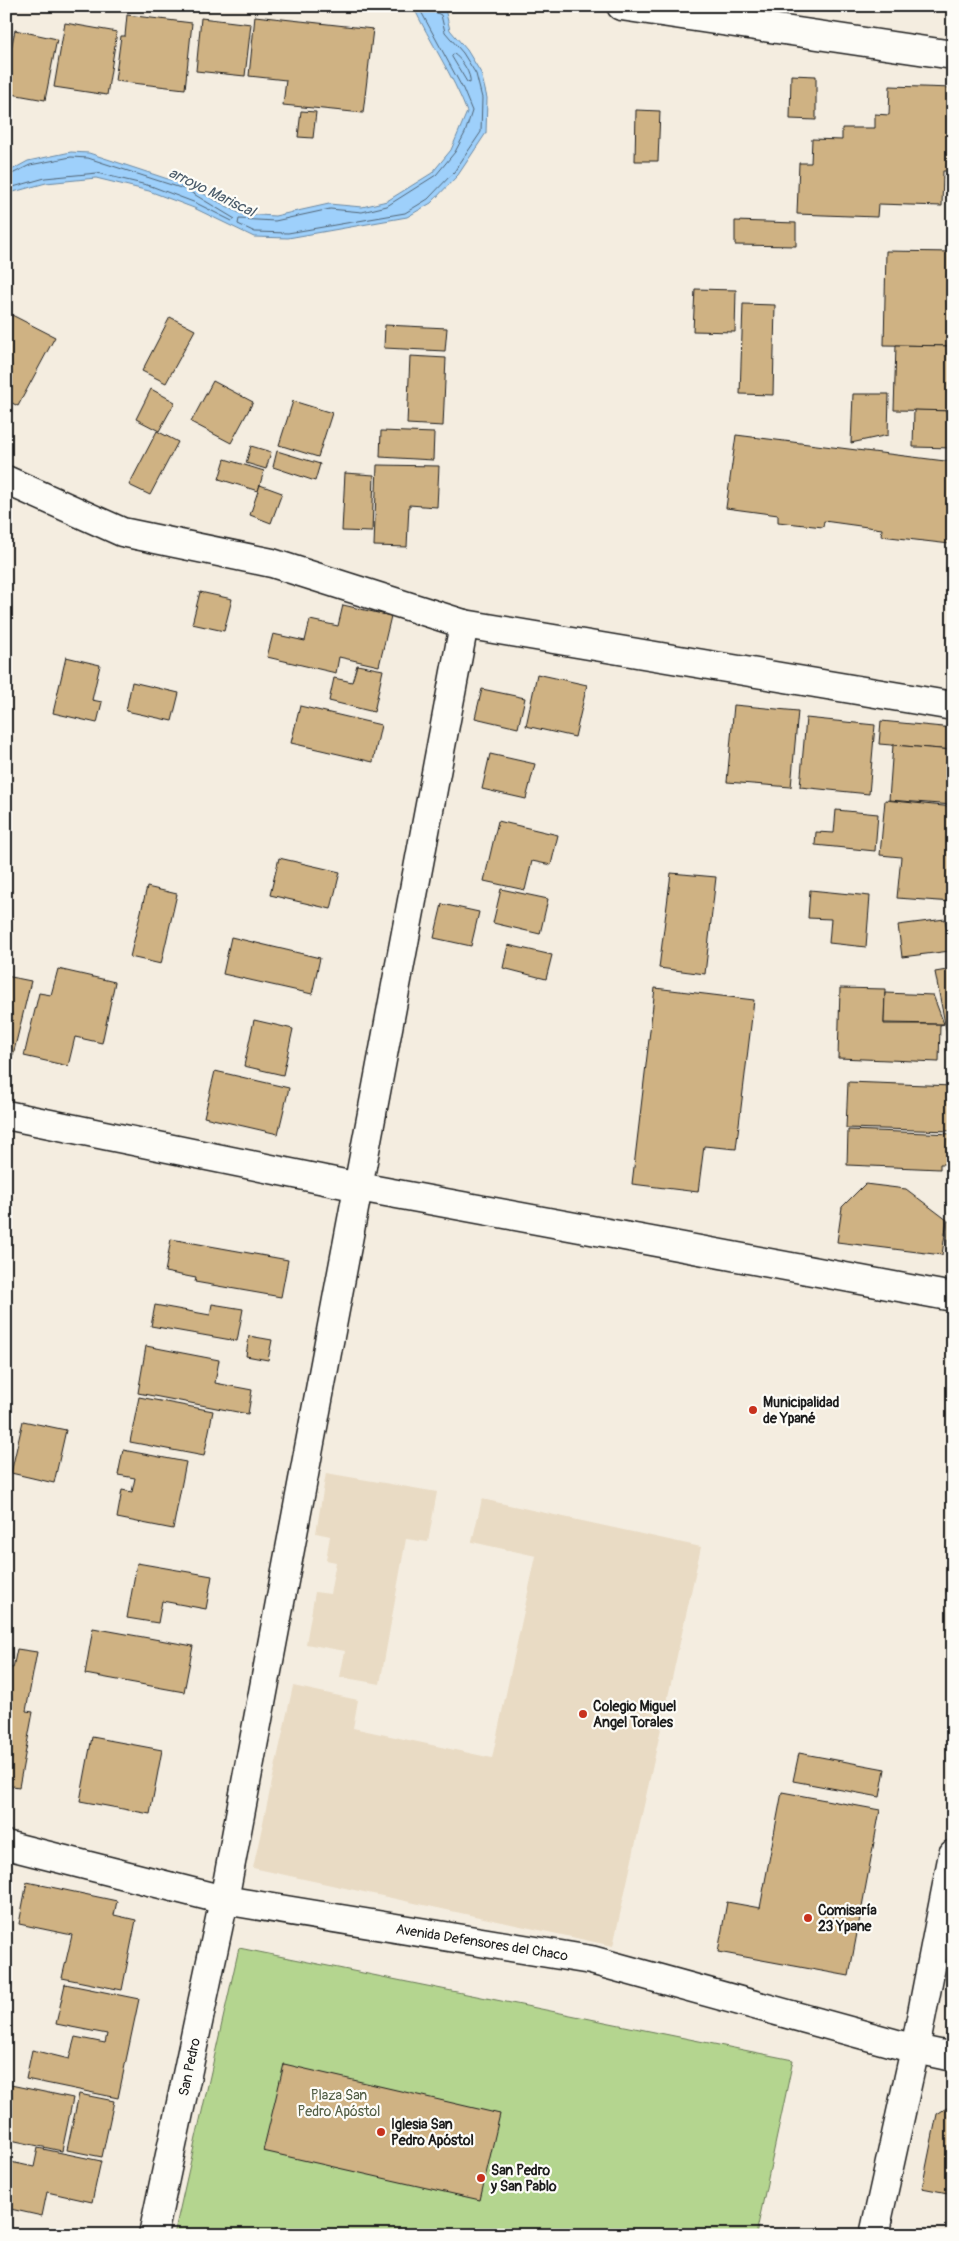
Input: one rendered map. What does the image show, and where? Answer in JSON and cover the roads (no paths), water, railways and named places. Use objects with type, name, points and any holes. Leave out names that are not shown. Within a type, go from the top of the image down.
[{"type":"street","points":[[621,6],[953,55]]},
{"type":"street","points":[[6,480],[122,532],[272,563],[464,624],[953,706]]},
{"type":"street","name":"San Pedro","points":[[153,2235],[224,1900],[464,624]]},
{"type":"street","points":[[6,1115],[359,1188],[953,1296]]},
{"type":"street","name":"Avenida Defensores del Chaco","points":[[6,1845],[224,1900],[591,1960],[915,2049],[953,2057]]},
{"type":"street","points":[[874,2235],[915,2049],[953,1854]]},
{"type":"water","points":[[413,6],[445,9],[450,30],[467,50],[481,73],[487,98],[486,133],[458,175],[431,203],[407,217],[288,238],[254,237],[194,208],[149,191],[96,178],[46,183],[6,194],[6,173],[28,161],[71,152],[89,153],[189,186],[241,214],[275,216],[329,204],[362,207],[387,201],[432,173],[451,150],[467,112],[455,85]]},
{"type":"place","name":"Municipalidad de Ypané","points":[[753,1410]]},
{"type":"place","name":"Colegio Miguel Angel Torales","points":[[583,1714]]},
{"type":"place","name":"Comisaría 23 Ypane","points":[[808,1918]]},
{"type":"place","name":"Iglesia San Pedro Apóstol","points":[[381,2132]]},
{"type":"place","name":"San Pedro y San Pablo","points":[[481,2178]]},
{"type":"water label","name":"arroyo Mariscal","points":[[212,192]]},
{"type":"park label","name":"Plaza San Pedro Apóstol","points":[[339,2104]]}]
